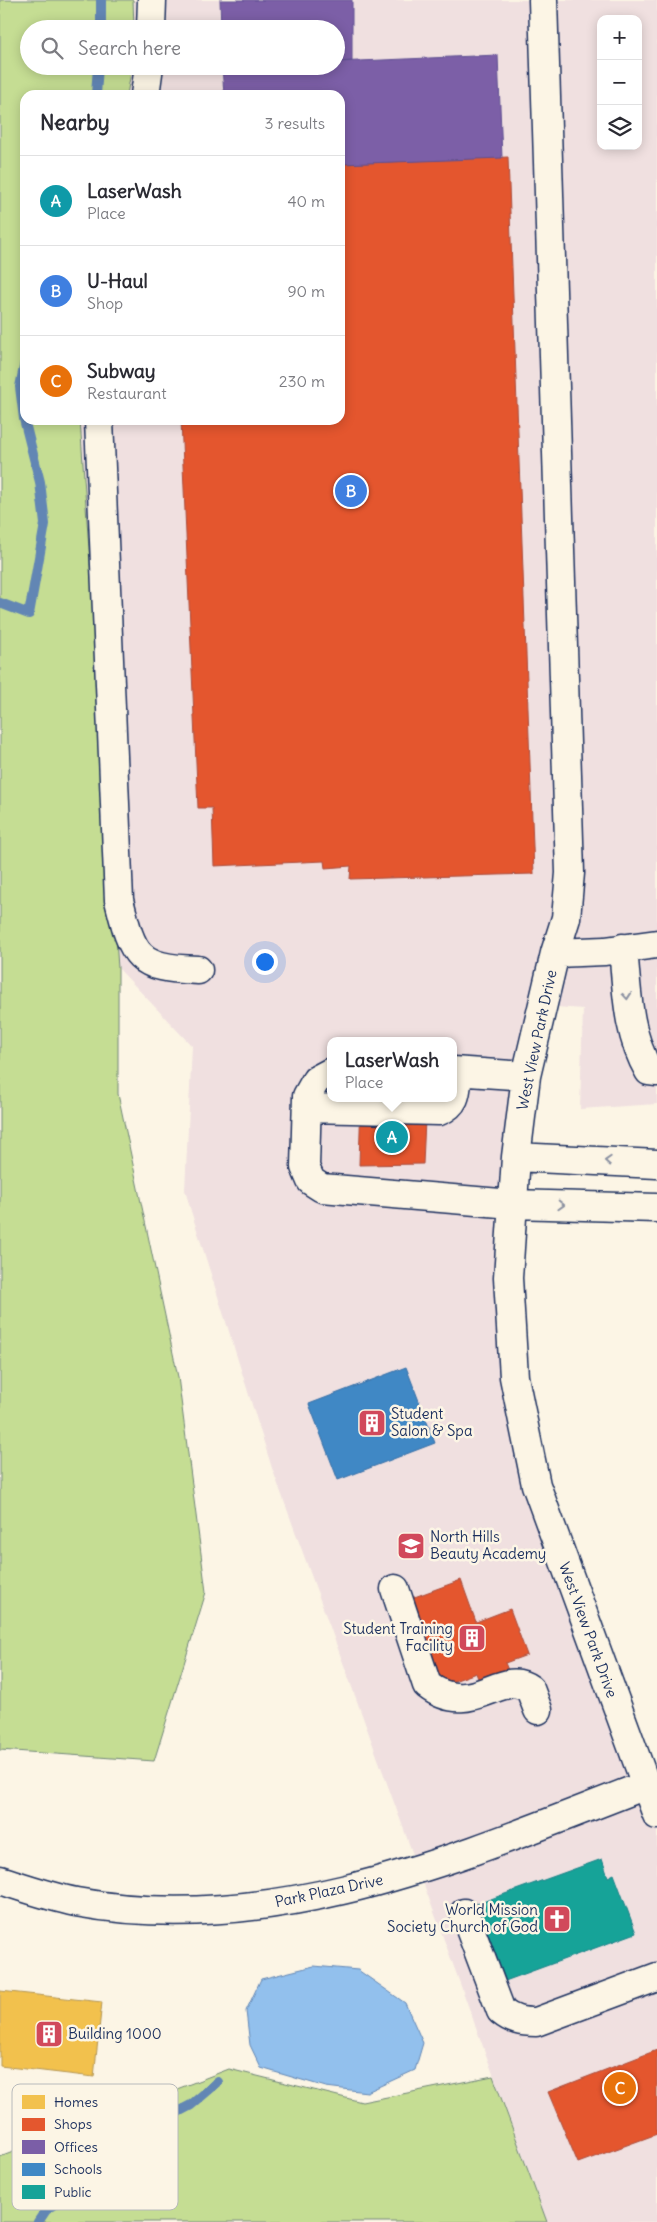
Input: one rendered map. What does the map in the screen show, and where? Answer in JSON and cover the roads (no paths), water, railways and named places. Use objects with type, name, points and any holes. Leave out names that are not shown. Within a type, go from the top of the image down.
[{"type":"street","points":[[151,20],[152,0]]},
{"type":"street","name":"West View Park Drive","points":[[543,0],[570,873],[566,918],[555,953],[526,1076],[516,1156],[508,1278],[514,1376],[532,1471],[566,1571],[657,1815]]},
{"type":"street","points":[[146,90],[148,75]]},
{"type":"street","points":[[99,425],[119,900],[128,936],[143,960],[167,969],[198,970]]},
{"type":"street","points":[[555,953],[657,944]]},
{"type":"street","points":[[623,948],[629,1012],[641,1058],[649,1071],[657,1072]]},
{"type":"street","points":[[457,1072],[526,1076]]},
{"type":"street","points":[[327,1074],[316,1080],[307,1096],[304,1167],[310,1181],[322,1188],[512,1204],[657,1208]]},
{"type":"street","points":[[307,1108],[439,1111],[453,1102]]},
{"type":"street","points":[[516,1156],[657,1164]]},
{"type":"street","points":[[395,1589],[427,1685],[438,1694],[462,1699],[517,1683],[530,1689],[538,1710]]},
{"type":"street","name":"Park Plaza Drive","points":[[0,1880],[76,1902],[154,1911],[240,1908],[319,1897],[371,1884],[429,1866],[646,1785]]},
{"type":"street","points":[[464,1913],[501,2011],[508,2017],[522,2022],[536,2022],[657,1977]]},
{"type":"water","points":[[314,1966],[358,1970],[405,2003],[423,2043],[415,2070],[367,2092],[326,2087],[261,2068],[250,2045],[246,2011],[261,1979]]},
{"type":"waterway","points":[[101,0],[101,20]]},
{"type":"waterway","points":[[96,90],[97,75]]},
{"type":"waterway","points":[[0,603],[29,614],[45,524],[40,482],[26,425]]},
{"type":"waterway","points":[[178,2112],[191,2105],[218,2082]]},
{"type":"waterway","points":[[38,2222],[46,2210]]},
{"type":"place","name":"U-Haul","points":[[351,491]]},
{"type":"place","name":"LaserWash","points":[[392,1137]]},
{"type":"place","name":"Student Salon & Spa","points":[[372,1423]]},
{"type":"place","name":"North Hills Beauty Academy","points":[[411,1546]]},
{"type":"place","name":"Student Training Facility","points":[[472,1638]]},
{"type":"place","name":"World Mission Society Church of God","points":[[557,1919]]},
{"type":"place","name":"Building 1000","points":[[49,2034]]},
{"type":"place","name":"Subway","points":[[620,2088]]}]
